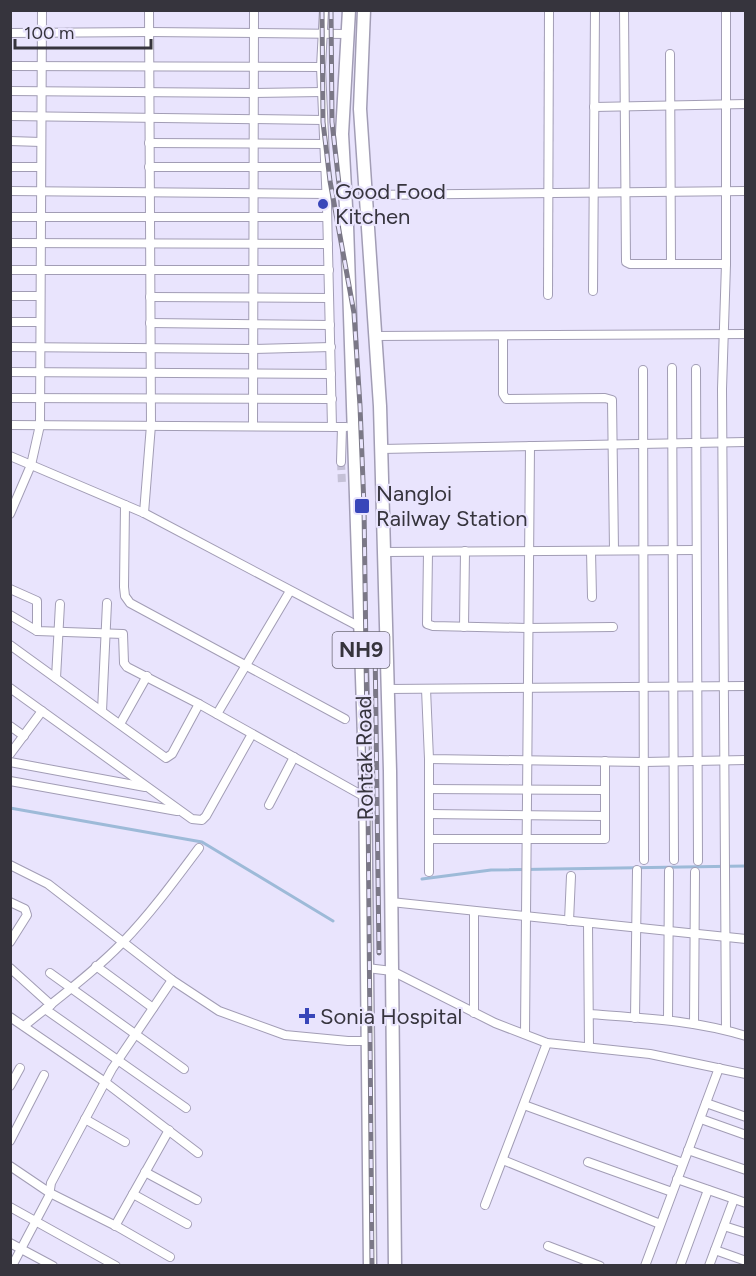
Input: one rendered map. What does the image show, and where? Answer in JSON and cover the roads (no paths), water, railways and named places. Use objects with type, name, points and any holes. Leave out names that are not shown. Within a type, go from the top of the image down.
[{"type":"highway","name":"NH9","points":[[347,34],[349,10]]},
{"type":"highway","name":"Rohtak Road","points":[[364,10],[360,109],[381,449],[387,643],[395,1266]]},
{"type":"highway","name":"Rohtak Road","points":[[347,34],[342,134],[348,427],[361,644],[365,797],[370,1266]]},
{"type":"highway","points":[[361,644],[387,643]]},
{"type":"street","points":[[11,511],[31,465],[40,425],[42,10]]},
{"type":"street","points":[[144,513],[151,424],[149,10]]},
{"type":"street","points":[[253,426],[254,10]]},
{"type":"street","points":[[324,10],[321,66],[327,194],[332,427]]},
{"type":"street","points":[[548,295],[549,10]]},
{"type":"street","points":[[593,291],[595,10]]},
{"type":"street","points":[[624,10],[626,261],[630,264],[726,264]]},
{"type":"street","points":[[726,10],[723,442],[726,1030]]},
{"type":"street","points":[[10,33],[347,34]]},
{"type":"street","points":[[670,54],[671,264]]},
{"type":"street","points":[[10,66],[321,66]]},
{"type":"street","points":[[10,91],[322,92]]},
{"type":"street","points":[[594,106],[746,104]]},
{"type":"street","points":[[10,116],[323,120]]},
{"type":"street","points":[[10,141],[41,142]]},
{"type":"street","points":[[149,143],[324,144]]},
{"type":"street","points":[[10,167],[41,167]]},
{"type":"street","points":[[150,167],[325,167]]},
{"type":"street","points":[[10,191],[327,194]]},
{"type":"street","points":[[365,195],[746,191]]},
{"type":"street","points":[[10,217],[327,217]]},
{"type":"street","points":[[10,243],[328,244]]},
{"type":"street","points":[[10,270],[329,270]]},
{"type":"street","points":[[10,296],[40,296]]},
{"type":"street","points":[[150,297],[329,298]]},
{"type":"street","points":[[10,321],[40,322]]},
{"type":"street","points":[[150,323],[330,325]]},
{"type":"street","points":[[375,336],[746,334]]},
{"type":"street","points":[[503,336],[504,398],[509,400],[609,398],[614,405],[614,550]]},
{"type":"street","points":[[10,347],[253,349],[330,347]]},
{"type":"street","points":[[672,368],[675,860]]},
{"type":"street","points":[[696,369],[698,861]]},
{"type":"street","points":[[643,370],[644,860]]},
{"type":"street","points":[[10,372],[331,374]]},
{"type":"street","points":[[10,398],[332,399]]},
{"type":"street","points":[[10,425],[151,424],[348,427],[341,462]]},
{"type":"street","points":[[381,449],[746,442]]},
{"type":"street","points":[[525,1034],[530,446]]},
{"type":"street","points":[[10,456],[144,513],[360,627]]},
{"type":"street","points":[[125,505],[125,596],[130,603],[345,719]]},
{"type":"street","points":[[591,550],[592,597]]},
{"type":"street","points":[[384,552],[696,550]]},
{"type":"street","points":[[428,552],[427,624],[464,627],[613,627]]},
{"type":"street","points":[[464,627],[465,552]]},
{"type":"street","points":[[10,589],[37,601],[37,631]]},
{"type":"street","points":[[217,714],[290,591]]},
{"type":"street","points":[[102,711],[107,603]]},
{"type":"street","points":[[56,678],[60,604]]},
{"type":"street","points":[[10,615],[37,631],[123,634],[125,665],[365,797]]},
{"type":"street","points":[[10,645],[166,758],[172,754],[199,704]]},
{"type":"street","points":[[120,724],[147,676]]},
{"type":"street","points":[[388,689],[746,686]]},
{"type":"street","points":[[10,688],[192,819],[202,819],[207,816],[252,734]]},
{"type":"street","points":[[426,689],[429,759],[429,872]]},
{"type":"street","points":[[10,754],[42,711]]},
{"type":"street","points":[[10,726],[24,736]]},
{"type":"street","points":[[269,805],[294,757]]},
{"type":"street","points":[[429,759],[644,762],[746,760]]},
{"type":"street","points":[[429,839],[604,839],[605,761]]},
{"type":"street","points":[[10,762],[149,788]]},
{"type":"street","points":[[10,781],[182,812]]},
{"type":"street","points":[[429,789],[605,790]]},
{"type":"street","points":[[429,814],[605,816]]},
{"type":"street","points":[[24,1026],[123,942],[167,891],[199,848]]},
{"type":"street","points":[[10,865],[48,885],[172,980],[219,1011],[285,1035],[368,1041]]},
{"type":"street","points":[[636,1018],[637,870]]},
{"type":"street","points":[[668,1020],[669,871]]},
{"type":"street","points":[[694,872],[694,1024]]},
{"type":"street","points":[[569,921],[571,876]]},
{"type":"street","points":[[10,902],[25,909],[27,915],[11,939]]},
{"type":"street","points":[[391,902],[746,939]]},
{"type":"street","points":[[474,911],[474,1013]]},
{"type":"street","points":[[588,923],[589,1047]]},
{"type":"street","points":[[96,966],[153,1008]]},
{"type":"street","points":[[10,968],[48,1007],[186,1108]]},
{"type":"street","points":[[367,968],[392,971],[495,1023],[547,1042],[650,1054],[746,1074]]},
{"type":"street","points":[[50,972],[184,1069]]},
{"type":"street","points":[[12,1266],[51,1193],[51,1183],[105,1082],[172,980]]},
{"type":"street","points":[[589,1014],[668,1020],[726,1030],[746,1036]]},
{"type":"street","points":[[10,1017],[105,1082],[198,1153]]},
{"type":"street","points":[[485,1205],[547,1042]]},
{"type":"street","points":[[10,1086],[20,1068]]},
{"type":"street","points":[[645,1266],[719,1068]]},
{"type":"street","points":[[10,1141],[44,1075]]},
{"type":"street","points":[[706,1104],[746,1117]]},
{"type":"street","points":[[524,1105],[683,1163]]},
{"type":"street","points":[[86,1119],[125,1142]]},
{"type":"street","points":[[701,1119],[746,1135]]},
{"type":"street","points":[[115,1226],[169,1130]]},
{"type":"street","points":[[688,1150],[746,1170]]},
{"type":"street","points":[[503,1160],[660,1224]]},
{"type":"street","points":[[588,1162],[672,1192]]},
{"type":"street","points":[[10,1166],[51,1193],[170,1257]]},
{"type":"street","points":[[145,1172],[197,1200]]},
{"type":"street","points":[[676,1179],[746,1203]]},
{"type":"street","points":[[680,1266],[708,1190]]},
{"type":"street","points":[[133,1194],[187,1224]]},
{"type":"street","points":[[709,1266],[734,1199]]},
{"type":"street","points":[[10,1207],[116,1266]]},
{"type":"street","points":[[724,1226],[746,1233]]},
{"type":"street","points":[[10,1243],[53,1266]]},
{"type":"street","points":[[548,1246],[600,1266]]},
{"type":"street","points":[[715,1250],[746,1261]]},
{"type":"waterway","points":[[10,808],[202,842],[333,921]]},
{"type":"waterway","points":[[422,879],[491,870],[746,866]]},
{"type":"tunnel","points":[[341,462],[342,485]]},
{"type":"railway","points":[[322,10],[323,122],[330,181],[354,313],[360,406],[364,507],[372,1266]]},
{"type":"railway","points":[[331,10],[332,122],[339,184]]},
{"type":"railway","points":[[375,644],[379,953]]},
{"type":"place","name":"Good Food Kitchen","points":[[323,204]]},
{"type":"place","name":"Nangloi Railway Station","points":[[362,506]]},
{"type":"place","name":"Sonia Hospital","points":[[307,1016]]}]
